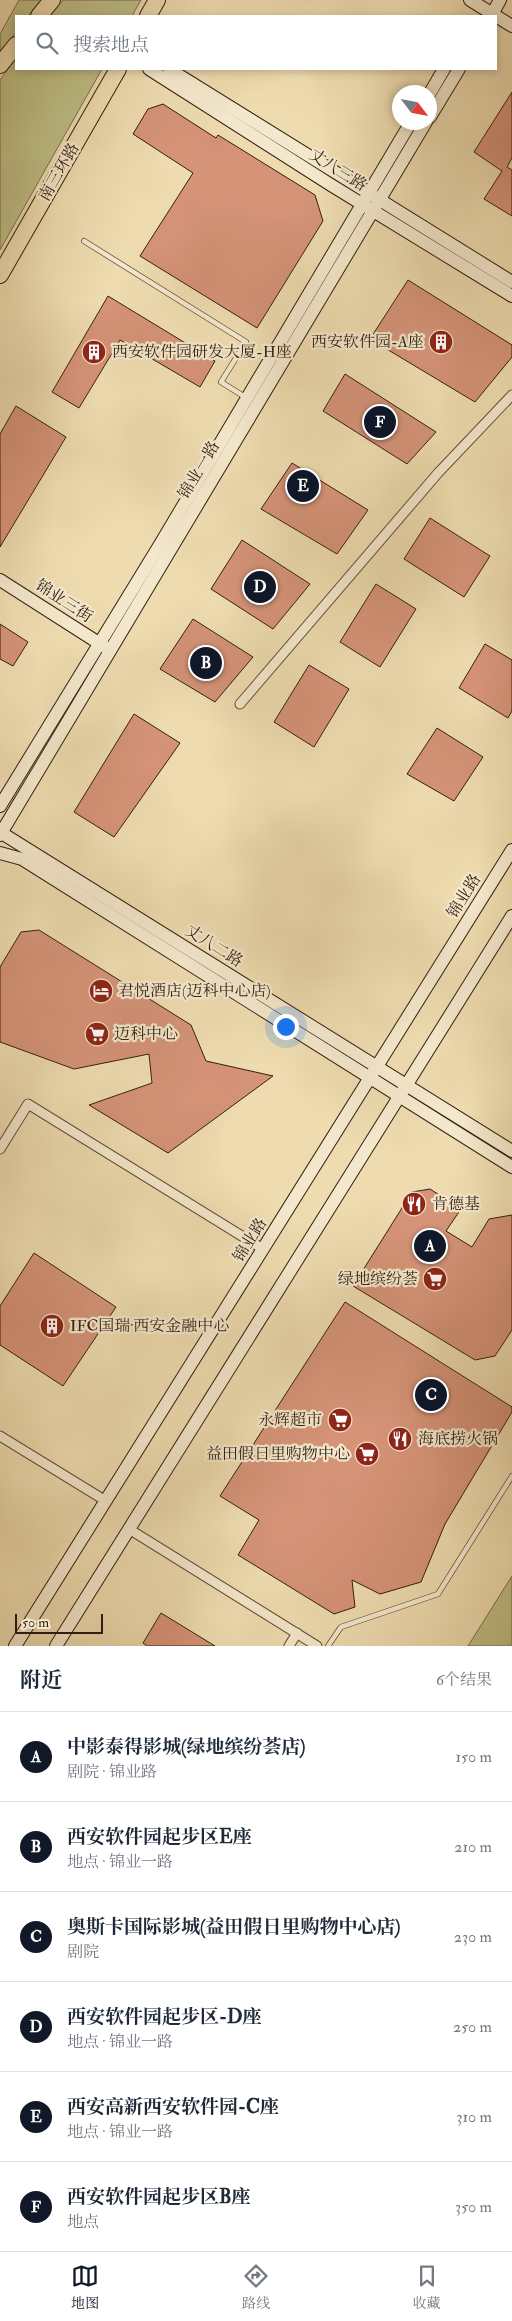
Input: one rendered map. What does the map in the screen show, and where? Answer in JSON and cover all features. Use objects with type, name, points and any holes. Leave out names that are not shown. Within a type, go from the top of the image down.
[{"type":"highway","points":[[40,15],[52,0]]},
{"type":"highway","points":[[149,15],[157,0]]},
{"type":"highway","points":[[0,65],[15,46]]},
{"type":"highway","name":"南三环路","points":[[0,275],[117,70]]},
{"type":"street","points":[[470,0],[485,11],[500,0]]},
{"type":"street","points":[[497,18],[512,26]]},
{"type":"street","name":"丈八三路","points":[[151,70],[365,198]]},
{"type":"street","name":"丈八三路","points":[[171,70],[512,296]]},
{"type":"street","points":[[435,85],[443,70]]},
{"type":"street","points":[[437,105],[458,70]]},
{"type":"street","name":"锦业一路","points":[[0,833],[247,398],[406,130]]},
{"type":"street","name":"锦业一路","points":[[0,806],[105,647],[421,130]]},
{"type":"street","name":"丈八三路","points":[[376,205],[512,282]]},
{"type":"street","points":[[240,704],[433,480],[512,395]]},
{"type":"street","name":"锦业三街","points":[[0,580],[105,647]]},
{"type":"street","name":"丈八二路","points":[[0,833],[374,1072],[512,1167]]},
{"type":"street","name":"锦业路","points":[[15,1646],[512,850]]},
{"type":"street","name":"丈八二路","points":[[0,853],[22,859],[374,1072]]},
{"type":"street","points":[[56,1646],[512,916]]},
{"type":"street","name":"丈八二路","points":[[403,1091],[512,1152]]},
{"type":"street","points":[[0,1149],[28,1104],[263,1249]]},
{"type":"street","points":[[0,1436],[106,1501]]},
{"type":"street","points":[[129,1529],[317,1646]]},
{"type":"street","points":[[289,1646],[297,1633]]},
{"type":"lane","points":[[84,240],[246,342],[221,382],[247,398]]},
{"type":"lane","points":[[328,1646],[341,1627],[438,1594],[512,1476]]},
{"type":"green space","points":[[19,0],[41,0],[29,15],[15,15],[15,33],[0,53],[0,34]]},
{"type":"green space","points":[[63,0],[141,0],[133,15],[50,15]]},
{"type":"green space","points":[[15,59],[15,70],[101,70],[0,250],[0,80]]},
{"type":"green space","points":[[512,1576],[512,1646],[468,1646]]},
{"type":"building","points":[[512,92],[512,158],[507,167],[512,170],[512,216],[484,199],[502,171],[474,152]]},
{"type":"building","points":[[163,104],[216,138],[218,135],[315,195],[323,221],[257,328],[140,256],[193,173],[133,134],[148,109]]},
{"type":"building","name":"西安软件园-A座","points":[[408,280],[512,345],[512,357],[475,402],[370,339]]},
{"type":"building","points":[[108,296],[215,361],[200,387],[120,340],[79,408],[52,392]]},
{"type":"building","points":[[345,374],[436,432],[407,464],[323,411]]},
{"type":"building","points":[[16,406],[66,437],[0,547],[0,434]]},
{"type":"building","points":[[292,463],[368,510],[337,554],[261,509]]},
{"type":"building","points":[[430,518],[490,556],[464,597],[404,559]]},
{"type":"building","points":[[242,540],[310,584],[273,629],[211,589]]},
{"type":"building","points":[[376,584],[416,609],[380,667],[340,642]]},
{"type":"building","points":[[193,619],[253,657],[215,702],[160,669]]},
{"type":"building","points":[[0,624],[28,642],[13,666],[0,659]]},
{"type":"building","points":[[485,644],[512,660],[512,711],[508,718],[459,688]]},
{"type":"building","points":[[309,665],[349,689],[314,747],[274,722]]},
{"type":"building","points":[[134,714],[180,743],[114,837],[74,812]]},
{"type":"building","points":[[437,728],[483,757],[454,801],[407,774]]},
{"type":"building","name":"迈科中心","points":[[39,930],[191,1025],[206,1061],[273,1076],[168,1153],[89,1105],[152,1083],[149,1054],[74,1069],[0,1042],[0,967],[21,932]]},
{"type":"building","name":"绿地缤纷荟","points":[[430,1189],[461,1209],[446,1231],[472,1247],[489,1219],[512,1215],[512,1330],[495,1356],[475,1360],[353,1286],[412,1192]]},
{"type":"building","name":"IFC国瑞·西安金融中心","points":[[34,1253],[116,1307],[63,1386],[0,1345],[0,1306]]},
{"type":"building","name":"益田假日里购物中心","points":[[345,1302],[512,1407],[512,1412],[445,1524],[421,1582],[380,1594],[352,1580],[355,1607],[334,1614],[238,1555],[259,1520],[220,1496]]},
{"type":"building","points":[[161,1613],[215,1646],[147,1646],[143,1643]]},
{"type":"place","name":"西安软件园-A座","points":[[441,342]]},
{"type":"place","name":"西安软件园研发大厦-H座","points":[[94,352]]},
{"type":"place","name":"西安软件园起步区B座","points":[[380,422]]},
{"type":"place","name":"西安高新西安软件园-C座","points":[[303,486]]},
{"type":"place","name":"西安软件园起步区-D座","points":[[260,587]]},
{"type":"place","name":"西安软件园起步区E座","points":[[206,663]]},
{"type":"place","name":"君悦酒店(迈科中心店)","points":[[101,991]]},
{"type":"place","name":"迈科中心","points":[[97,1034]]},
{"type":"place","name":"肯德基","points":[[414,1204]]},
{"type":"place","name":"中影泰得影城(绿地缤纷荟店)","points":[[430,1246]]},
{"type":"place","name":"绿地缤纷荟","points":[[435,1279]]},
{"type":"place","name":"IFC国瑞·西安金融中心","points":[[52,1326]]},
{"type":"place","name":"奥斯卡国际影城(益田假日里购物中心店)","points":[[431,1395]]},
{"type":"place","name":"永辉超市","points":[[340,1420]]},
{"type":"place","name":"海底捞火锅","points":[[400,1439]]},
{"type":"place","name":"益田假日里购物中心","points":[[367,1454]]}]
